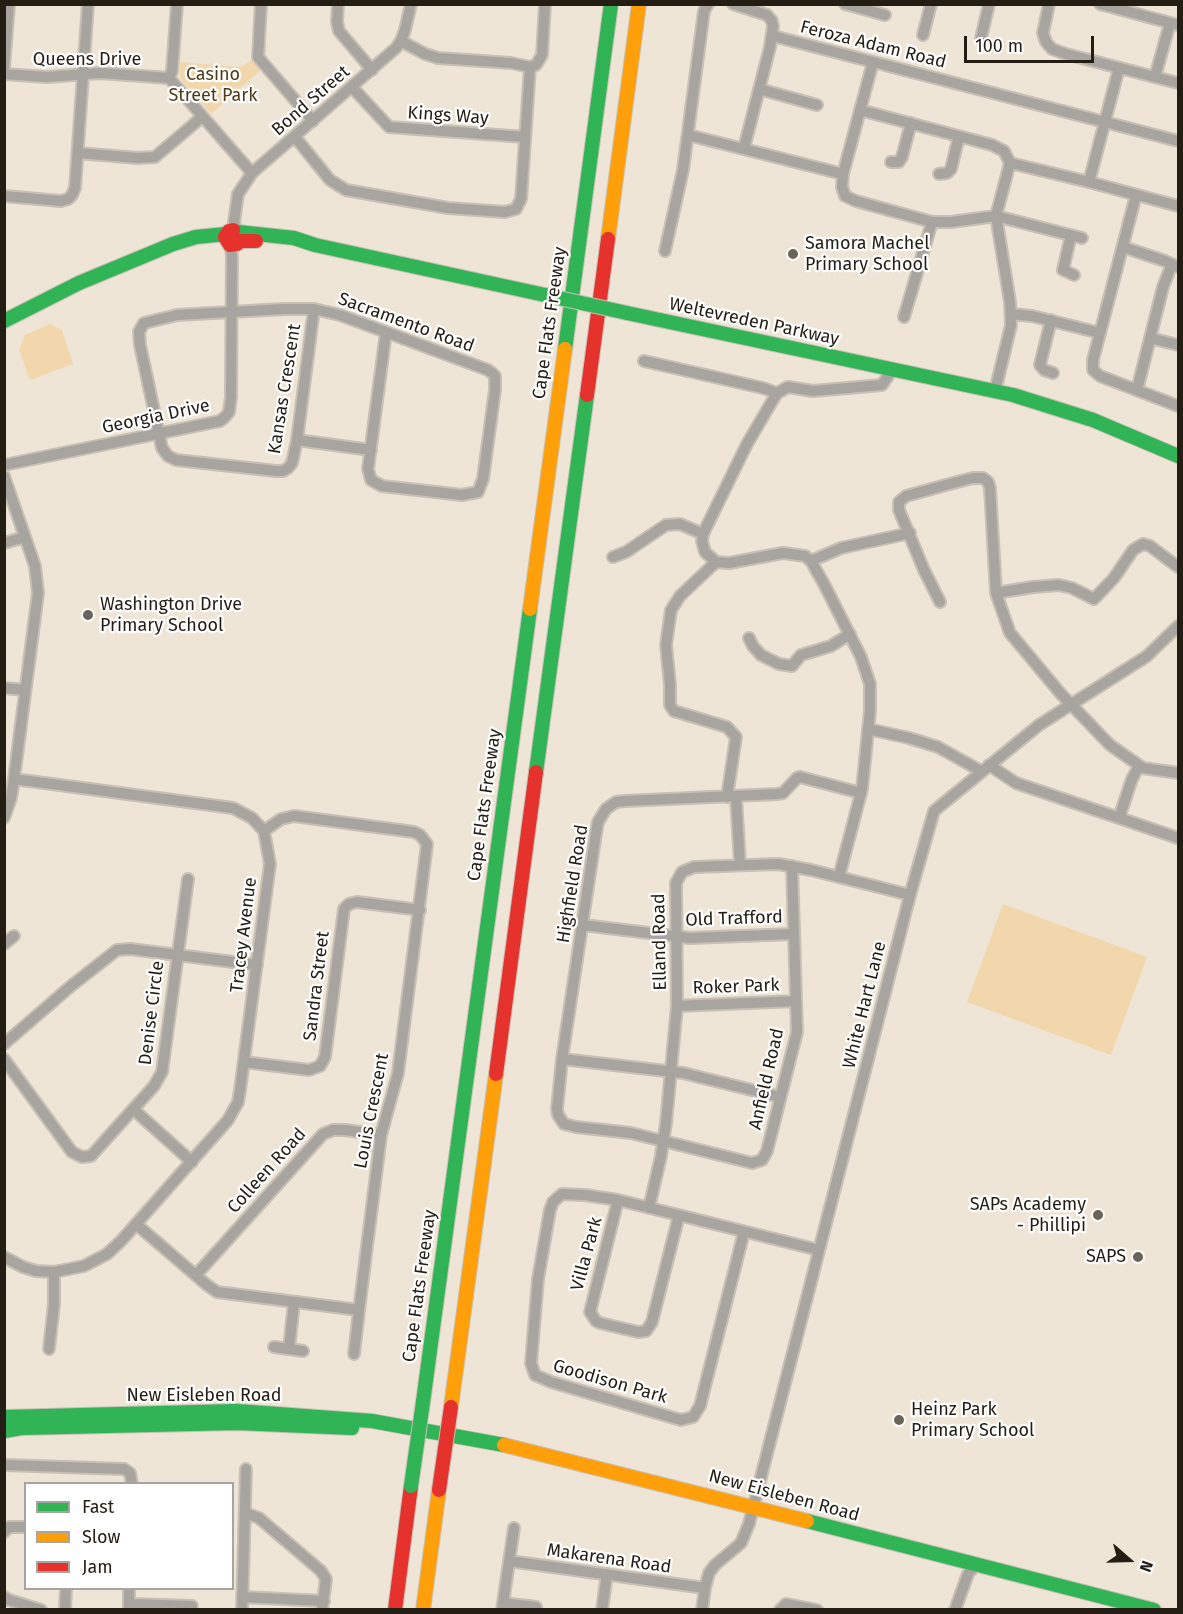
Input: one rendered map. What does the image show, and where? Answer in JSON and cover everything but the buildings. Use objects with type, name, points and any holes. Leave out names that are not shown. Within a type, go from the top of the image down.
[{"type":"main road","name":"Cape Flats Freeway","points":[[394,1610],[611,4]]},
{"type":"main road","points":[[423,1610],[639,4]]},
{"type":"main road","name":"Weltevreden Parkway","points":[[4,321],[130,261],[186,240],[278,235],[627,313],[995,391],[1093,420],[1179,456]]},
{"type":"main road","name":"Weltevreden Parkway","points":[[4,314],[58,294]]},
{"type":"main road","name":"New Eisleben Road","points":[[4,1417],[237,1411],[372,1420],[525,1449],[753,1506],[971,1566],[1154,1610]]},
{"type":"main road","name":"New Eisleben Road","points":[[4,1431],[21,1428],[237,1424],[402,1427]]},
{"type":"street","points":[[4,67],[9,4]]},
{"type":"street","points":[[4,196],[62,201],[68,199],[75,188],[88,4]]},
{"type":"street","points":[[177,4],[172,71],[169,78],[252,173]]},
{"type":"street","points":[[261,4],[258,57],[313,121]]},
{"type":"street","points":[[338,4],[339,31],[372,70]]},
{"type":"street","name":"Bond Street","points":[[233,238],[238,194],[252,173],[388,56],[401,41],[411,4]]},
{"type":"street","points":[[401,41],[438,58],[512,63],[530,67],[536,64],[542,55],[545,4]]},
{"type":"street","points":[[665,251],[681,185],[704,11],[708,4]]},
{"type":"street","points":[[733,4],[762,12],[772,21],[773,36],[744,148]]},
{"type":"street","points":[[845,4],[885,15]]},
{"type":"street","points":[[923,34],[930,4]]},
{"type":"street","points":[[981,38],[989,4]]},
{"type":"street","points":[[1049,4],[1043,33],[1052,49],[1179,83]]},
{"type":"street","points":[[1100,4],[1174,24],[1155,77]]},
{"type":"street","name":"Feroza Adam Road","points":[[773,36],[1179,141]]},
{"type":"street","points":[[873,62],[843,174],[842,187],[845,196],[932,222],[996,216],[1076,236],[1063,268],[1064,271],[1074,275]]},
{"type":"street","points":[[295,137],[330,180],[346,190],[448,208],[505,212],[516,209],[521,199],[530,67]]},
{"type":"street","points":[[1089,182],[1119,68]]},
{"type":"street","name":"Queens Drive","points":[[4,74],[47,76],[100,73],[169,78]]},
{"type":"street","name":"Kings Way","points":[[352,87],[383,123],[394,129],[525,138]]},
{"type":"street","points":[[759,88],[817,105]]},
{"type":"street","points":[[860,110],[999,147],[1004,151],[1010,163],[996,216],[1011,314],[1009,340],[995,391]]},
{"type":"street","points":[[78,153],[138,158],[155,156],[202,117]]},
{"type":"street","points":[[891,162],[899,162],[902,157],[911,123]]},
{"type":"street","points":[[688,135],[843,174]]},
{"type":"street","points":[[939,174],[947,173],[951,169],[959,136]]},
{"type":"street","points":[[1010,163],[1179,206]]},
{"type":"street","points":[[1136,195],[1093,360],[1093,370],[1100,376],[1179,406]]},
{"type":"street","points":[[904,317],[932,222]]},
{"type":"street","name":"Georgia Drive","points":[[4,465],[220,421],[229,412],[231,397],[233,238]]},
{"type":"street","points":[[1123,247],[1175,266],[1163,287],[1137,390]]},
{"type":"street","name":"Sacramento Road","points":[[159,432],[139,338],[140,327],[150,320],[169,316],[314,309],[340,315],[386,332],[488,370],[495,376],[483,479],[478,492],[462,495],[378,484],[368,475],[371,450]]},
{"type":"street","name":"Kansas Crescent","points":[[159,432],[165,453],[172,459],[283,471],[292,463],[297,440],[314,309]]},
{"type":"street","points":[[1011,314],[1023,314],[1100,333]]},
{"type":"street","points":[[1051,320],[1040,365],[1044,370],[1053,373]]},
{"type":"street","points":[[297,440],[371,450],[386,332]]},
{"type":"street","points":[[1150,338],[1179,345]]},
{"type":"street","points":[[644,361],[777,393]]},
{"type":"street","points":[[839,877],[860,796],[871,703],[870,684],[850,634],[811,561],[804,556],[783,553],[729,563],[716,562],[705,552],[702,541],[703,534],[751,436],[777,393],[788,387],[813,391],[882,385],[891,370]]},
{"type":"street","points":[[4,476],[35,566],[38,593],[14,779],[11,798],[4,818]]},
{"type":"street","points":[[940,602],[899,510],[899,502],[902,499],[965,480],[979,477],[986,479],[992,497],[996,593],[1010,633],[1071,705],[1110,745],[1139,766],[1157,771],[1179,773]]},
{"type":"street","points":[[613,557],[626,552],[666,525],[680,524],[703,534]]},
{"type":"street","points":[[811,561],[841,548],[910,533]]},
{"type":"street","points":[[4,543],[25,537]]},
{"type":"street","points":[[996,593],[1033,586],[1059,585],[1072,588],[1094,599],[1114,578],[1133,550],[1143,544],[1150,546],[1179,567]]},
{"type":"street","points":[[716,562],[680,596],[671,610],[666,645],[670,705],[674,711],[727,727],[736,737],[732,797],[740,865]]},
{"type":"street","name":"White Hart Lane","points":[[705,1588],[711,1569],[741,1543],[753,1506],[910,895],[934,811],[1039,725],[1147,656],[1179,626]]},
{"type":"street","points":[[749,638],[761,655],[779,664],[792,666],[801,655],[831,646],[850,634]]},
{"type":"street","points":[[1170,635],[1179,643]]},
{"type":"street","points":[[4,688],[25,690]]},
{"type":"street","points":[[868,729],[938,747],[1016,783],[1179,838]]},
{"type":"street","points":[[1119,818],[1132,779],[1139,766]]},
{"type":"street","name":"Highfield Road","points":[[664,1141],[631,1133],[576,1128],[564,1124],[558,1115],[562,1059],[598,822],[606,809],[616,802],[777,794],[783,793],[800,777],[860,796]]},
{"type":"street","points":[[14,779],[218,804],[243,812],[264,831]]},
{"type":"street","name":"Louis Crescent","points":[[264,831],[281,819],[294,816],[405,831],[420,835],[427,844],[398,1073],[381,1134],[354,1354]]},
{"type":"street","name":"Tracey Avenue","points":[[54,1272],[84,1266],[106,1254],[192,1162],[234,1111],[240,1090],[270,864],[264,831]]},
{"type":"street","name":"Elland Road","points":[[649,1208],[664,1141],[671,1071],[677,1006],[676,883],[682,872],[694,867],[792,866],[910,895]]},
{"type":"street","name":"Anfield Road","points":[[664,1141],[757,1163],[762,1160],[767,1151],[797,1032],[792,866]]},
{"type":"street","points":[[188,879],[178,956],[257,965]]},
{"type":"street","name":"Sandra Street","points":[[244,1062],[309,1070],[321,1066],[325,1057],[344,909],[357,902],[420,910]]},
{"type":"street","name":"Old Trafford","points":[[583,925],[677,938],[793,934]]},
{"type":"street","points":[[4,944],[14,936]]},
{"type":"street","name":"Denise Circle","points":[[4,1044],[70,986],[117,950],[178,956],[162,1072],[154,1086],[91,1155],[77,1156],[68,1147],[4,1059]]},
{"type":"street","name":"Roker Park","points":[[677,1006],[796,1001]]},
{"type":"street","points":[[562,1059],[671,1071],[780,1097]]},
{"type":"street","points":[[133,1109],[192,1162]]},
{"type":"street","name":"Colleen Road","points":[[196,1275],[323,1134],[333,1130],[381,1134]]},
{"type":"street","name":"Goodison Park","points":[[618,1200],[567,1193],[557,1197],[553,1202],[538,1279],[532,1339],[532,1370],[535,1375],[551,1382],[681,1420],[693,1417],[700,1406],[744,1232]]},
{"type":"street","points":[[618,1200],[819,1250]]},
{"type":"street","name":"Villa Park","points":[[618,1200],[590,1312],[600,1323],[638,1332],[646,1331],[652,1322],[680,1215]]},
{"type":"street","points":[[136,1224],[217,1292],[359,1310]]},
{"type":"street","points":[[4,1257],[36,1271],[54,1272],[54,1304],[49,1349]]},
{"type":"street","points":[[289,1349],[294,1302]]},
{"type":"street","points":[[274,1347],[303,1351]]},
{"type":"street","points":[[4,1465],[124,1469],[130,1473],[132,1482]]},
{"type":"street","points":[[242,1610],[246,1469]]},
{"type":"street","points":[[242,1597],[323,1605],[326,1579],[321,1571],[259,1518],[245,1513]]},
{"type":"street","points":[[4,1533],[9,1527],[24,1527]]},
{"type":"street","points":[[514,1528],[503,1606],[536,1607]]},
{"type":"street","name":"Makarena Road","points":[[509,1562],[705,1588]]},
{"type":"street","points":[[955,1610],[971,1566]]},
{"type":"street","points":[[602,1610],[607,1574]]},
{"type":"street","points":[[702,1610],[705,1588]]},
{"type":"street","points":[[65,1610],[66,1590]]},
{"type":"street","points":[[129,1590],[129,1607],[192,1606]]},
{"type":"street","points":[[4,1597],[41,1610]]},
{"type":"street","points":[[780,1610],[786,1604],[791,1604],[817,1610]]},
{"type":"green space","name":"Casino Street Park","points":[[256,60],[262,69],[211,114],[180,78],[180,62],[241,67]]},
{"type":"green space","points":[[50,324],[62,330],[73,364],[30,380],[19,350],[25,335]]},
{"type":"green space","points":[[1003,904],[1147,957],[1111,1055],[967,1002]]},
{"type":"traffic: fast","points":[[565,349],[611,4]]},
{"type":"traffic: fast","points":[[238,232],[294,238],[315,245],[545,295]]},
{"type":"traffic: fast","points":[[4,321],[79,283],[173,244],[196,237],[226,234]]},
{"type":"traffic: fast","points":[[545,295],[627,313]]},
{"type":"traffic: fast","points":[[627,313],[1013,395],[1093,420],[1178,456]]},
{"type":"traffic: fast","points":[[536,772],[587,395]]},
{"type":"traffic: fast","points":[[423,1402],[530,609]]},
{"type":"traffic: fast","points":[[411,1486],[423,1402]]},
{"type":"traffic: fast","points":[[4,1417],[237,1411],[372,1421],[504,1445]]},
{"type":"traffic: fast","points":[[4,1431],[21,1428],[237,1423],[352,1428]]},
{"type":"traffic: fast","points":[[807,1521],[1154,1610]]},
{"type":"traffic: slow","points":[[608,239],[639,4]]},
{"type":"traffic: slow","points":[[530,609],[565,349]]},
{"type":"traffic: slow","points":[[451,1407],[496,1074]]},
{"type":"traffic: slow","points":[[504,1445],[807,1521]]},
{"type":"traffic: slow","points":[[423,1610],[439,1490]]},
{"type":"traffic: jam","points":[[233,230],[229,231],[225,237],[230,245],[240,241],[256,241]]},
{"type":"traffic: jam","points":[[587,395],[608,239]]},
{"type":"traffic: jam","points":[[496,1074],[536,772]]},
{"type":"traffic: jam","points":[[439,1490],[451,1407]]},
{"type":"traffic: jam","points":[[395,1610],[411,1486]]},
{"type":"place","name":"Samora Machel Primary School","points":[[793,254]]},
{"type":"place","name":"Washington Drive Primary School","points":[[88,615]]},
{"type":"place","name":"SAPs Academy - Phillipi","points":[[1098,1215]]},
{"type":"place","name":"SAPS","points":[[1138,1257]]},
{"type":"place","name":"Heinz Park Primary School","points":[[899,1420]]}]
